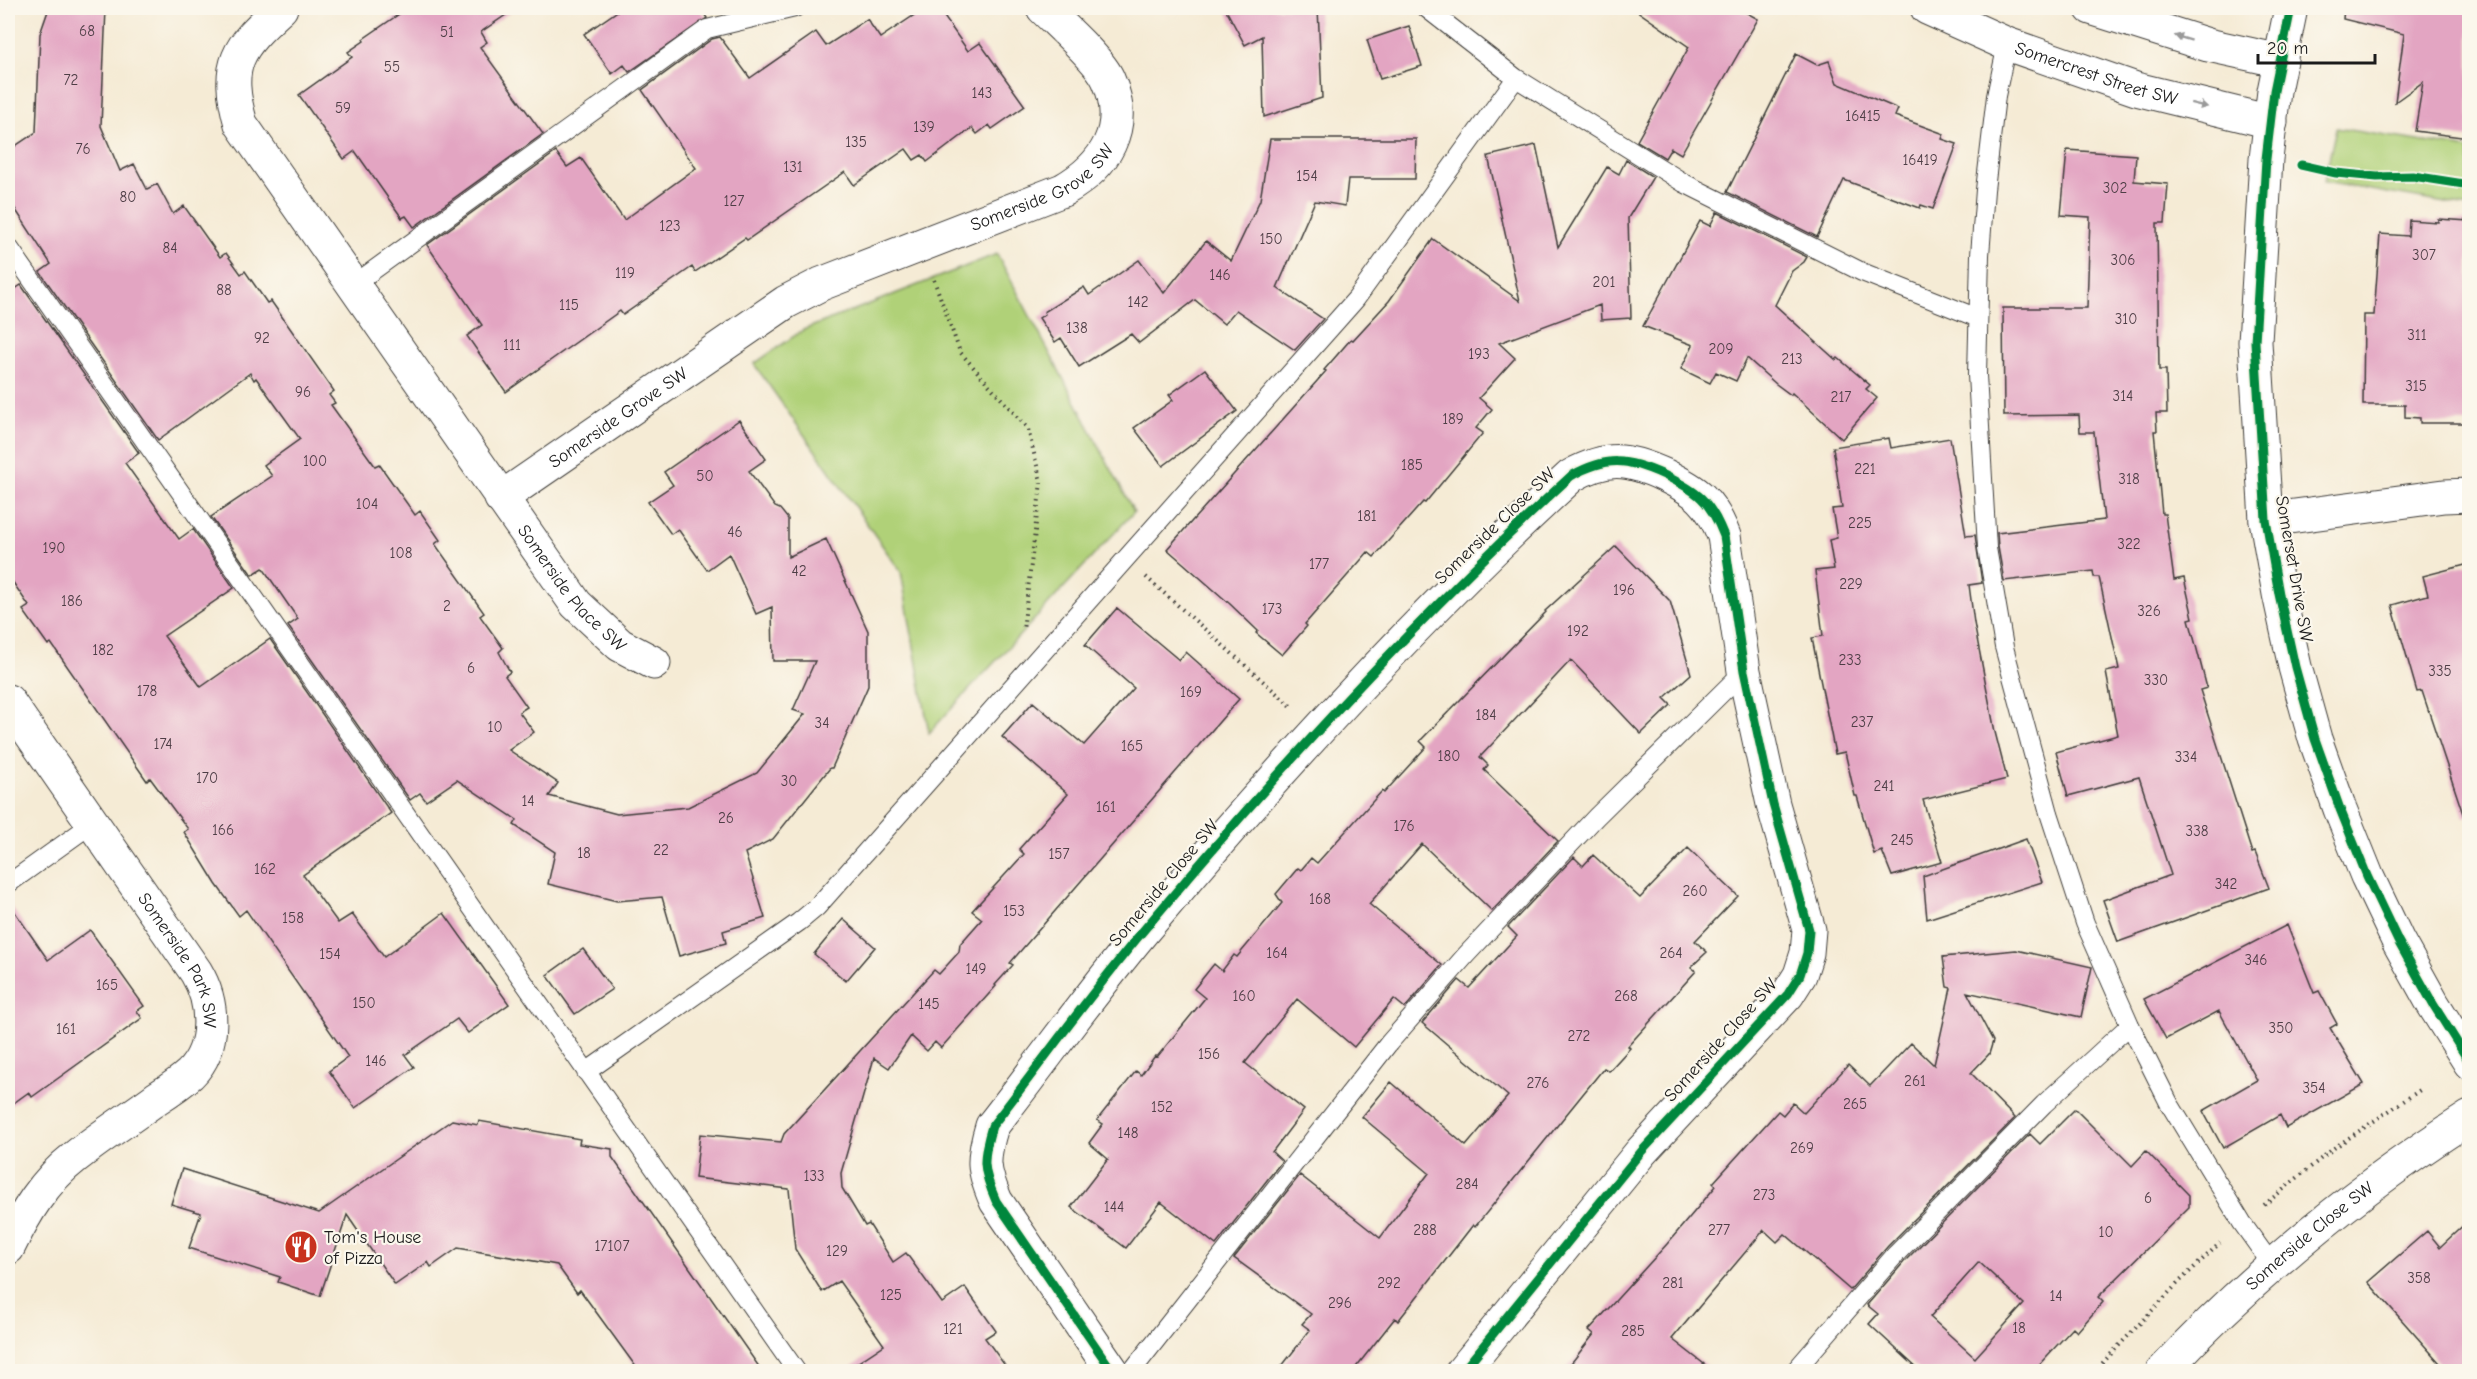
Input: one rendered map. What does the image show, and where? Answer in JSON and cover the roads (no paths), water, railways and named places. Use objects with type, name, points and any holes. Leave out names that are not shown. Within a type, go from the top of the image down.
[{"type":"street","points":[[281,8],[253,33],[242,49],[234,71],[233,96],[240,124],[501,498]]},
{"type":"street","name":"Somerside Grove SW","points":[[501,498],[786,302],[821,284],[1064,190],[1084,178],[1101,160],[1112,142],[1115,121],[1108,78],[1043,8]]},
{"type":"street","name":"Somercrest Street SW","points":[[1927,8],[2007,44],[2136,89],[2271,122]]},
{"type":"street","points":[[2091,8],[2208,45],[2281,61]]},
{"type":"street","name":"Somerset Drive SW","points":[[2291,8],[2266,159],[2255,342],[2266,520],[2278,594],[2315,739],[2367,876],[2398,941],[2469,1063]]},
{"type":"street","name":"Somerside Close SW","points":[[1113,1371],[996,1201],[986,1179],[984,1158],[992,1126],[1152,919],[1317,731],[1446,595],[1571,476],[1588,466],[1620,460],[1640,464],[1691,488],[1705,499],[1717,517],[1724,536],[1744,671],[1773,804],[1809,930],[1807,953],[1800,975],[1788,993],[1634,1160],[1462,1371]]},
{"type":"street","points":[[2266,520],[2432,497],[2469,495]]},
{"type":"street","name":"Somerside Place SW","points":[[501,498],[576,604],[620,645],[654,663]]},
{"type":"street","name":"Somerside Park SW","points":[[8,701],[206,988],[211,1011],[209,1032],[201,1058],[191,1073],[73,1158],[43,1187],[23,1217],[8,1248]]},
{"type":"street","name":"Somerside Close SW","points":[[2162,1371],[2272,1264],[2331,1213],[2411,1154],[2469,1117]]},
{"type":"lane","points":[[353,285],[707,29],[795,8]]},
{"type":"lane","points":[[1426,8],[1516,78],[1684,183],[1862,272],[1978,318]]},
{"type":"lane","points":[[2007,44],[1996,96],[1985,190],[1977,375],[1987,548],[2004,647],[2049,813],[2085,922],[2130,1025],[2169,1103],[2242,1222],[2272,1264]]},
{"type":"lane","points":[[586,1072],[817,908],[1356,299],[1516,78]]},
{"type":"lane","points":[[8,246],[797,1371]]},
{"type":"lane","points":[[1131,1371],[1389,1043],[1466,955],[1596,817],[1744,671]]},
{"type":"lane","points":[[8,884],[93,823]]},
{"type":"lane","points":[[1794,1371],[1896,1254],[2044,1104],[2130,1025]]},
{"type":"place","name":"Tom's House of Pizza","points":[[301,1247]]}]
